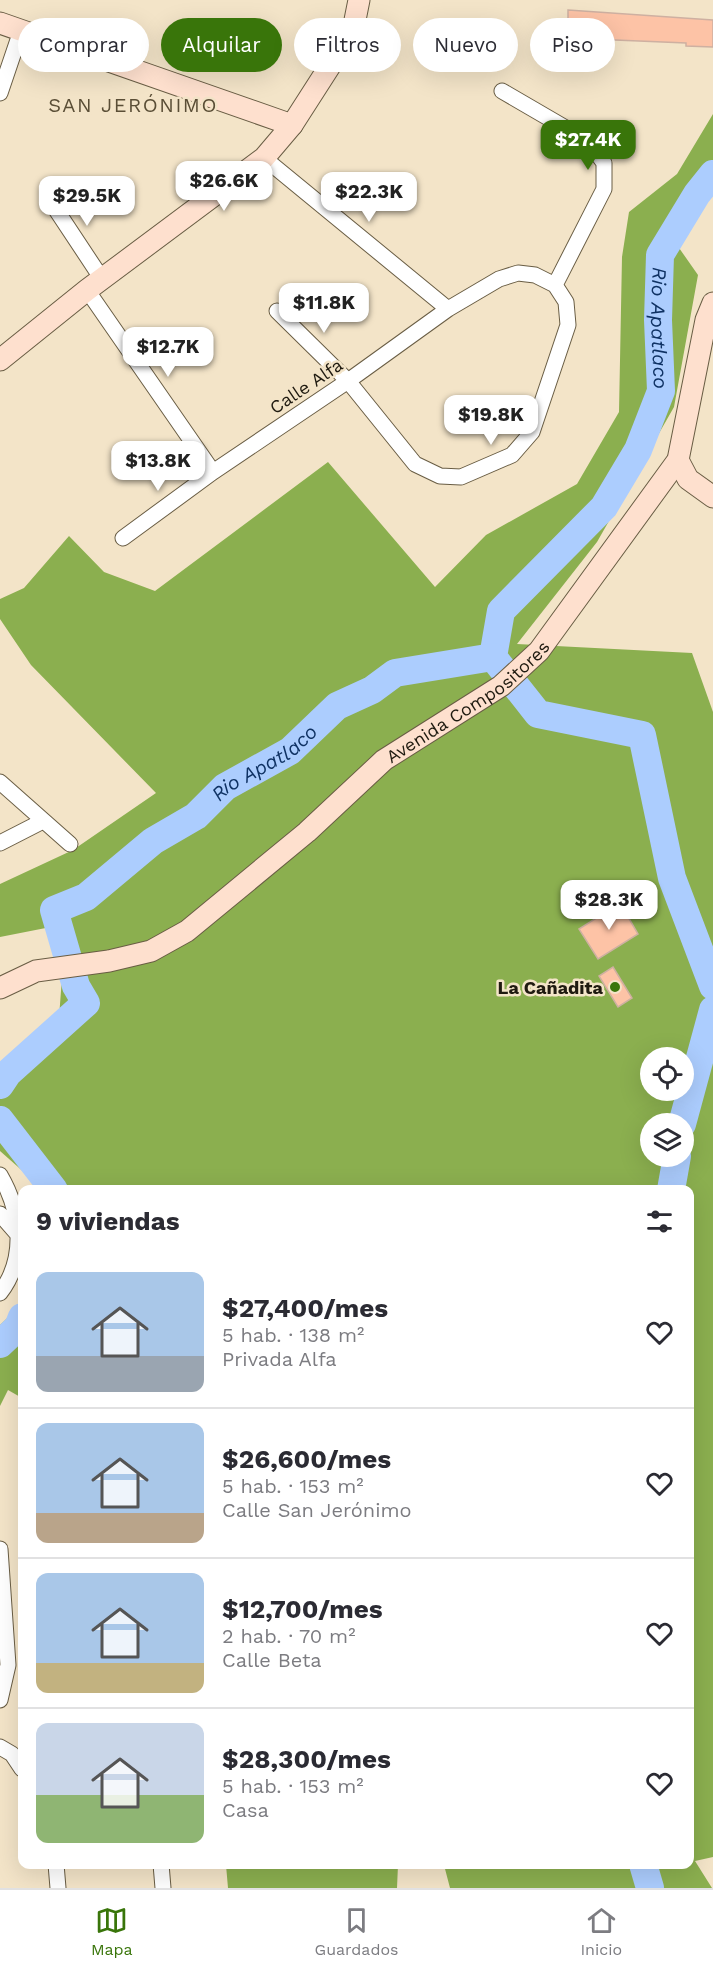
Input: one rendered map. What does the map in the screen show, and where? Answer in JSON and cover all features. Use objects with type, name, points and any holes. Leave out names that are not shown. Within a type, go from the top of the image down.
[{"type":"street","points":[[0,360],[94,285],[264,158],[292,125],[353,30],[359,0]]},
{"type":"street","points":[[0,23],[18,30]]},
{"type":"street","points":[[0,93],[18,40]]},
{"type":"street","points":[[139,72],[292,125]]},
{"type":"street","points":[[277,311],[348,381],[415,464],[441,476],[461,477],[512,455],[532,432],[568,325],[566,302],[555,285],[604,189],[604,163],[588,141],[502,90]]},
{"type":"street","points":[[264,158],[448,309]]},
{"type":"street","points":[[55,208],[94,285],[213,472]]},
{"type":"street","name":"Calle Alfa","points":[[123,538],[213,472],[348,381],[448,309],[499,279],[518,273],[535,275],[555,285]]},
{"type":"street","name":"Avenida Compositores","points":[[0,988],[36,971],[70,967],[151,951],[187,931],[307,832],[384,760],[462,712],[518,673],[539,651],[678,460],[706,320],[713,303]]},
{"type":"street","points":[[678,460],[688,480],[713,498]]},
{"type":"street","points":[[0,782],[70,844]]},
{"type":"street","points":[[0,843],[43,820]]},
{"type":"street","points":[[0,1175],[11,1194],[18,1228]]},
{"type":"street","points":[[0,1214],[18,1236]]},
{"type":"street","points":[[0,1293],[15,1260],[18,1247]]},
{"type":"street","points":[[0,1549],[8,1665],[0,1700]]},
{"type":"street","points":[[0,1747],[18,1762]]},
{"type":"street","points":[[56,1869],[58,1888]]},
{"type":"street","points":[[161,1869],[163,1888]]},
{"type":"green space","points":[[713,114],[713,193],[677,245],[698,275],[674,407],[597,542],[517,644],[692,653],[713,712],[713,1857],[695,1861],[712,1888],[450,1888],[445,1869],[694,1869],[694,1185],[38,1185],[0,1151],[0,1067],[58,1031],[66,924],[0,937],[0,884],[73,850],[156,793],[31,665],[0,619],[0,599],[24,588],[69,536],[104,572],[155,591],[328,462],[435,587],[486,535],[577,484],[619,412],[622,257],[629,212],[677,174]]},
{"type":"green space","points":[[18,1308],[18,1396],[8,1390],[0,1406],[0,1325]]},
{"type":"green space","points":[[226,1869],[398,1869],[397,1888],[228,1888]]},
{"type":"building","points":[[568,10],[713,20],[713,47],[686,46],[686,43],[615,40],[615,18],[568,18]]},
{"type":"building","points":[[620,903],[638,934],[598,959],[579,929]]},
{"type":"building","name":"La Cañadita","points":[[613,967],[632,998],[618,1007],[599,976]]},
{"type":"waterway","name":"Rio Apatlaco","points":[[713,174],[697,194],[660,255],[658,320],[661,391],[638,450],[604,507],[501,611],[493,657],[538,714],[642,735],[672,878],[713,986]]},
{"type":"waterway","name":"Rio Apatlaco","points":[[0,1085],[8,1073],[86,1003],[76,986],[54,910],[86,897],[153,841],[196,816],[225,787],[290,751],[337,706],[372,690],[395,673],[493,657]]},
{"type":"waterway","name":"Rio Apatlaco","points":[[685,1113],[713,1010]]},
{"type":"waterway","points":[[0,1120],[50,1185]]},
{"type":"waterway","name":"Rio Apatlaco","points":[[672,1185],[675,1167]]},
{"type":"waterway","points":[[0,1344],[18,1327]]},
{"type":"waterway","name":"Rio Apatlaco","points":[[644,1869],[650,1888]]},
{"type":"place","name":"La Cañadita","points":[[615,987]]},
{"type":"district","name":"SAN JERÓNIMO","points":[[133,105]]}]
